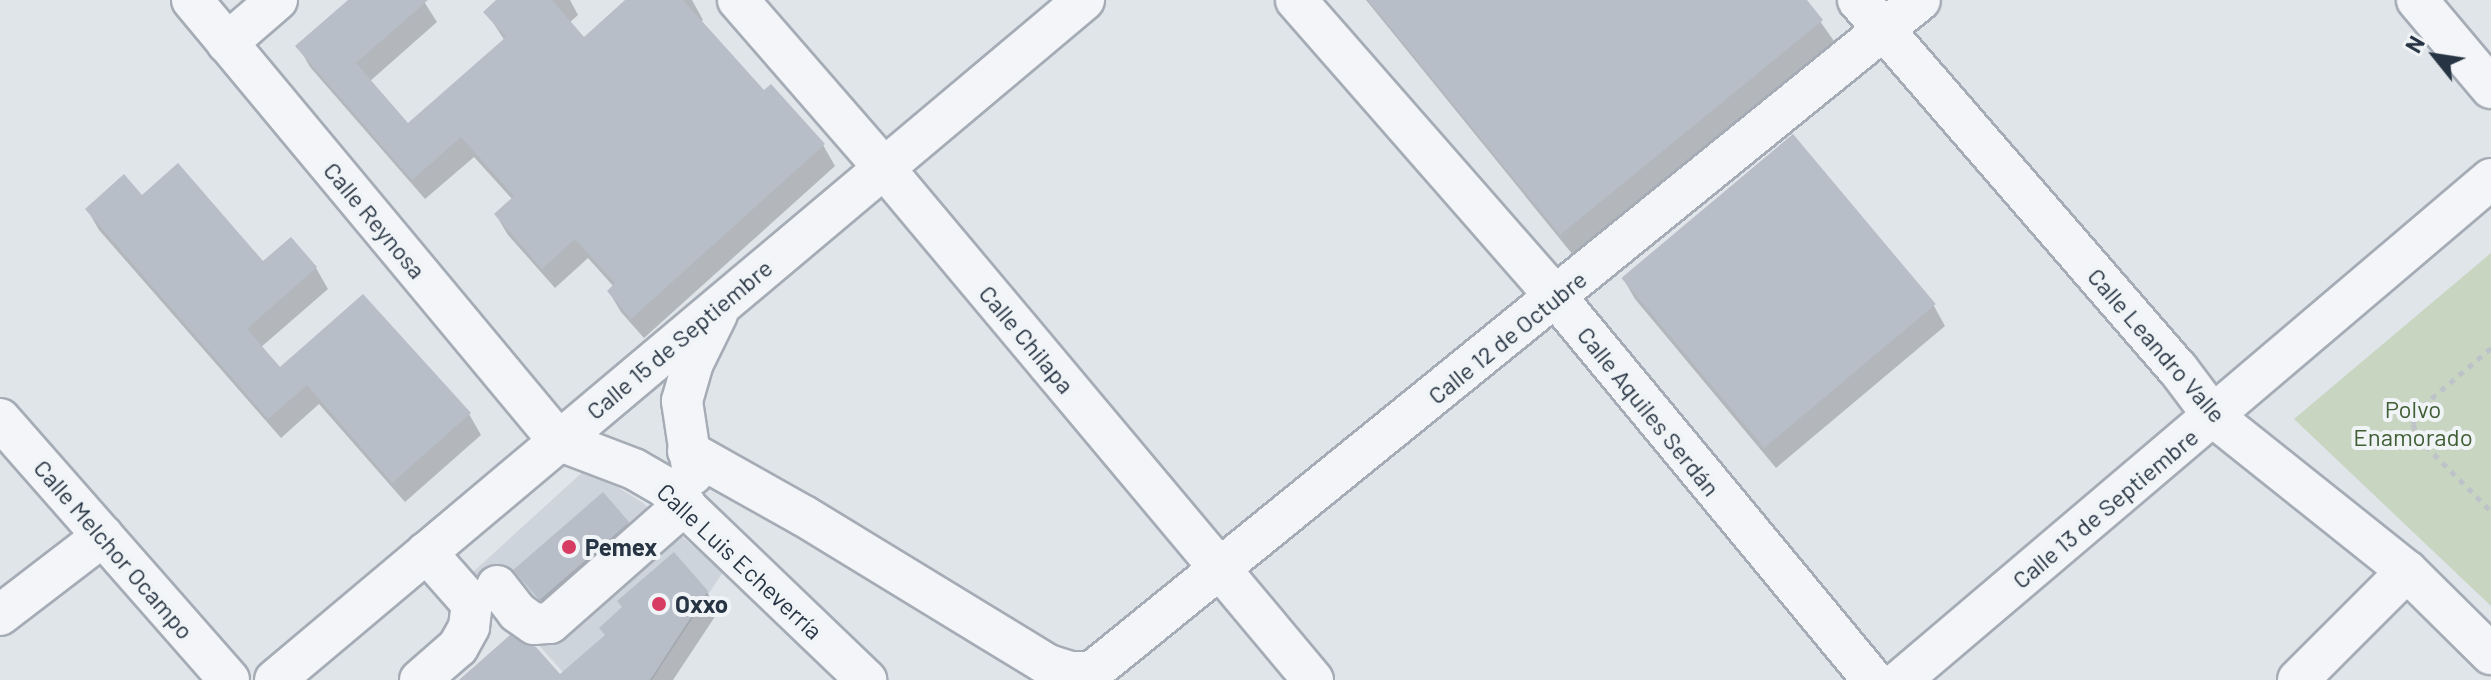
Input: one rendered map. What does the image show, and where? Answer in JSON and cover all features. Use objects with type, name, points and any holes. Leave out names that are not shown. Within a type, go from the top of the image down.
[{"type":"street","name":"Calle Reynosa","points":[[192,0],[558,440]]},
{"type":"street","points":[[227,43],[277,0]]},
{"type":"street","name":"Calle Chilapa","points":[[738,0],[884,168],[1313,680]]},
{"type":"street","name":"Calle 15 de Septiembre","points":[[275,680],[1084,0]]},
{"type":"street","name":"Calle Aquiles Serdán","points":[[1296,0],[1556,297],[1873,680]]},
{"type":"street","name":"Calle Leandro Valle","points":[[1858,0],[2178,369],[2214,417],[2407,571],[2491,654]]},
{"type":"street","name":"Calle 12 de Octubre","points":[[688,451],[817,524],[1048,665],[1071,672],[1092,672],[1920,0]]},
{"type":"street","points":[[2417,0],[2491,88]]},
{"type":"street","name":"Calle 13 de Septiembre","points":[[1901,680],[2491,179]]},
{"type":"street","points":[[497,586],[517,612],[534,624],[550,623],[695,513],[682,401],[693,363],[723,302]]},
{"type":"street","name":"Calle Melchor Ocampo","points":[[0,419],[229,680]]},
{"type":"street","name":"Calle Luis Echeverría","points":[[558,440],[634,469],[665,487],[866,680]]},
{"type":"street","points":[[0,615],[103,536]]},
{"type":"street","points":[[420,680],[458,647],[469,627],[472,604],[426,552]]},
{"type":"street","points":[[2298,680],[2407,571]]},
{"type":"path","points":[[2491,348],[2419,409],[2413,424],[2417,437],[2491,511]]},
{"type":"shaded area","points":[[587,468],[643,503],[723,572],[652,680],[570,680],[473,572]]},
{"type":"green space","name":"Polvo Enamorado","points":[[2491,253],[2491,606],[2294,419]]},
{"type":"building","points":[[348,0],[428,0],[356,63],[408,123],[506,37],[483,12],[496,0],[552,0],[584,37],[625,0],[683,0],[764,90],[771,84],[825,144],[631,319],[607,291],[615,283],[575,239],[542,269],[494,214],[514,196],[461,137],[412,180],[295,46]]},
{"type":"building","points":[[1368,0],[1807,0],[1823,20],[1560,235]]},
{"type":"building","points":[[1793,134],[1936,304],[1764,448],[1621,278]]},
{"type":"building","points":[[178,163],[263,261],[291,237],[317,267],[247,329],[280,367],[363,294],[471,413],[392,483],[307,385],[268,419],[85,209],[124,174],[142,195]]},
{"type":"building","points":[[603,492],[629,522],[539,600],[513,570]]},
{"type":"building","points":[[674,552],[708,591],[650,680],[459,680],[510,635],[536,647],[560,674],[605,635],[599,628],[622,607],[617,601]]},
{"type":"place","name":"Pemex","points":[[569,547]]},
{"type":"place","name":"Oxxo","points":[[659,604]]}]
